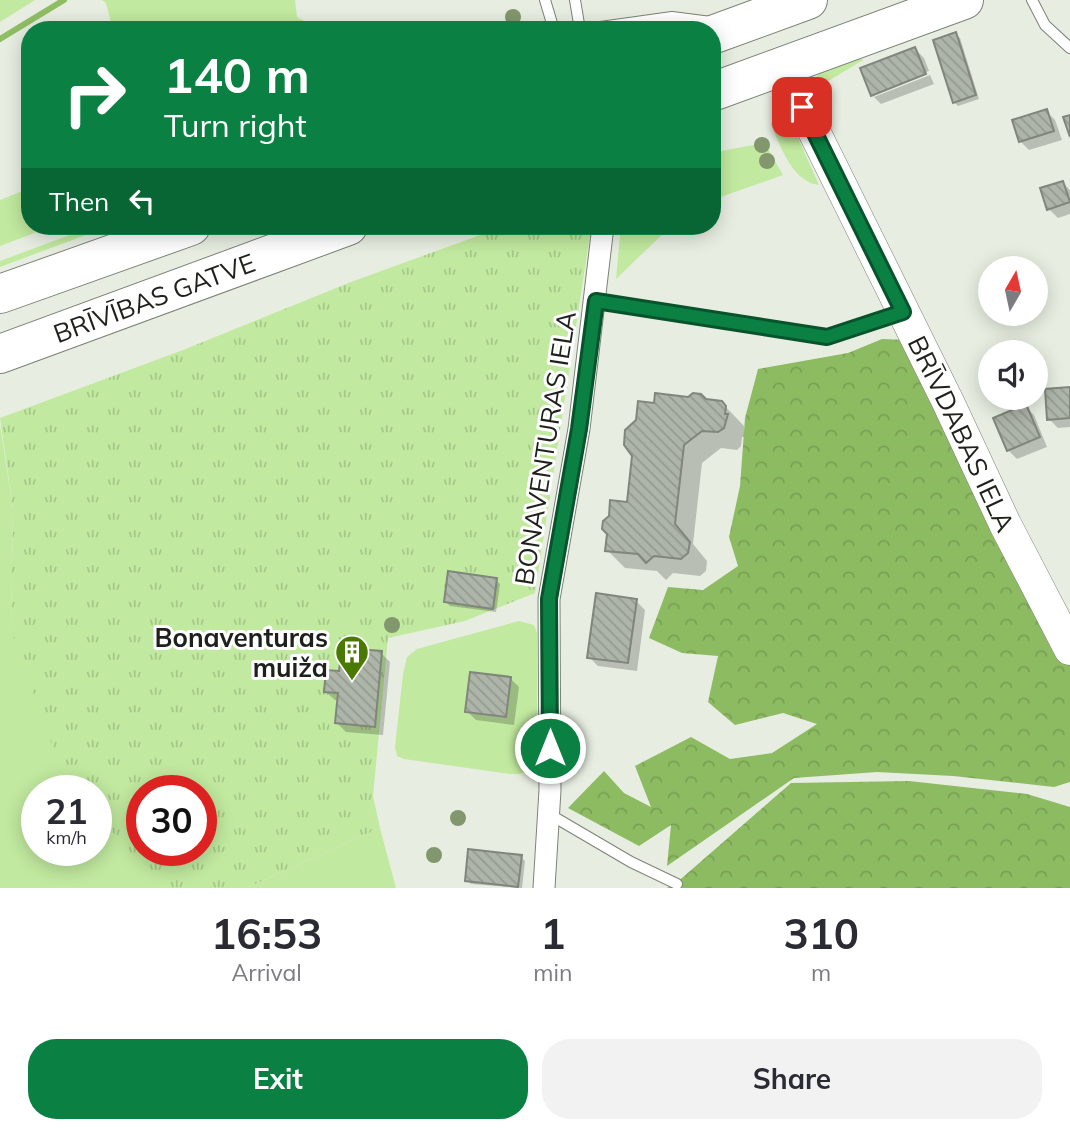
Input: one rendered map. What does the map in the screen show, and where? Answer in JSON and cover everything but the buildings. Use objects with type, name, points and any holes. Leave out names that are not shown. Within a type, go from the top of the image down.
[{"type":"highway","points":[[725,30],[808,0]]},
{"type":"highway","points":[[721,89],[964,0]]},
{"type":"highway","name":"BRĪVĪBAS GATVE","points":[[0,294],[166,235]]},
{"type":"highway","name":"BRĪVĪBAS GATVE","points":[[0,354],[324,235]]},
{"type":"street","name":"BRĪVDABAS IELA","points":[[785,66],[802,107],[1005,524],[1070,649]]},
{"type":"street","name":"BONAVENTURAS IELA","points":[[544,888],[549,814],[549,599],[579,429],[602,235]]},
{"type":"lane","points":[[545,0],[551,21]]},
{"type":"lane","points":[[575,0],[578,21]]},
{"type":"lane","points":[[1032,0],[1045,25],[1070,48]]},
{"type":"lane","points":[[643,21],[672,17],[688,21]]},
{"type":"lane","points":[[596,301],[827,337],[903,312]]},
{"type":"lane","points":[[549,814],[631,862],[677,884]]},
{"type":"green space","points":[[0,0],[35,0],[0,22]]},
{"type":"green space","points":[[102,0],[295,0],[297,17],[304,21],[111,21],[106,3]]},
{"type":"green space","points":[[860,58],[863,60],[825,83],[822,79],[812,86],[819,74],[825,70]]},
{"type":"green space","points":[[789,118],[819,185],[801,177],[794,170],[778,142],[771,124]]},
{"type":"green space","points":[[758,144],[761,149],[767,147],[783,175],[721,197],[721,151]]},
{"type":"green space","points":[[21,192],[21,235],[29,235],[0,246],[0,200]]},
{"type":"green space","points":[[70,235],[86,235],[0,267],[0,261]]},
{"type":"green space","points":[[480,235],[590,235],[535,593],[465,621],[388,638],[373,796],[380,828],[246,888],[171,888],[146,866],[217,866],[217,775],[126,775],[126,849],[112,831],[112,775],[73,775],[52,745],[11,630],[13,509],[0,418],[183,350],[351,282]]},
{"type":"green space","points":[[620,235],[662,235],[616,279]]},
{"type":"green space","points":[[882,339],[908,340],[1070,661],[1070,782],[1054,787],[953,776],[877,772],[794,778],[667,866],[671,825],[639,846],[568,808],[604,771],[624,793],[651,807],[635,766],[691,737],[730,759],[772,753],[817,724],[783,713],[735,725],[708,702],[718,656],[682,653],[649,638],[668,587],[703,590],[738,566],[729,537],[740,486],[745,418],[758,369],[848,353]]},
{"type":"green space","points":[[0,425],[13,509],[11,630],[77,775],[21,775],[21,866],[112,866],[112,825],[126,840],[126,866],[151,866],[172,888],[0,888]]},
{"type":"green space","points":[[519,621],[534,625],[537,633],[537,755],[528,770],[521,774],[510,774],[397,756],[395,747],[403,674],[407,657],[417,649]],"holes":[[[470,672],[511,677],[506,716],[465,712]]]},
{"type":"green space","points":[[909,781],[1027,794],[1070,807],[1070,888],[667,888],[791,783]]},
{"type":"green space","points":[[380,828],[396,888],[246,888]]},
{"type":"waterway","points":[[30,21],[64,0]]},
{"type":"waterway","points":[[0,39],[21,26]]},
{"type":"place","name":"Bonaventuras muiža","points":[[352,682]]},
{"type":"route","points":[[550,748],[549,599],[579,429],[596,301],[827,337],[903,312],[802,107]]}]
